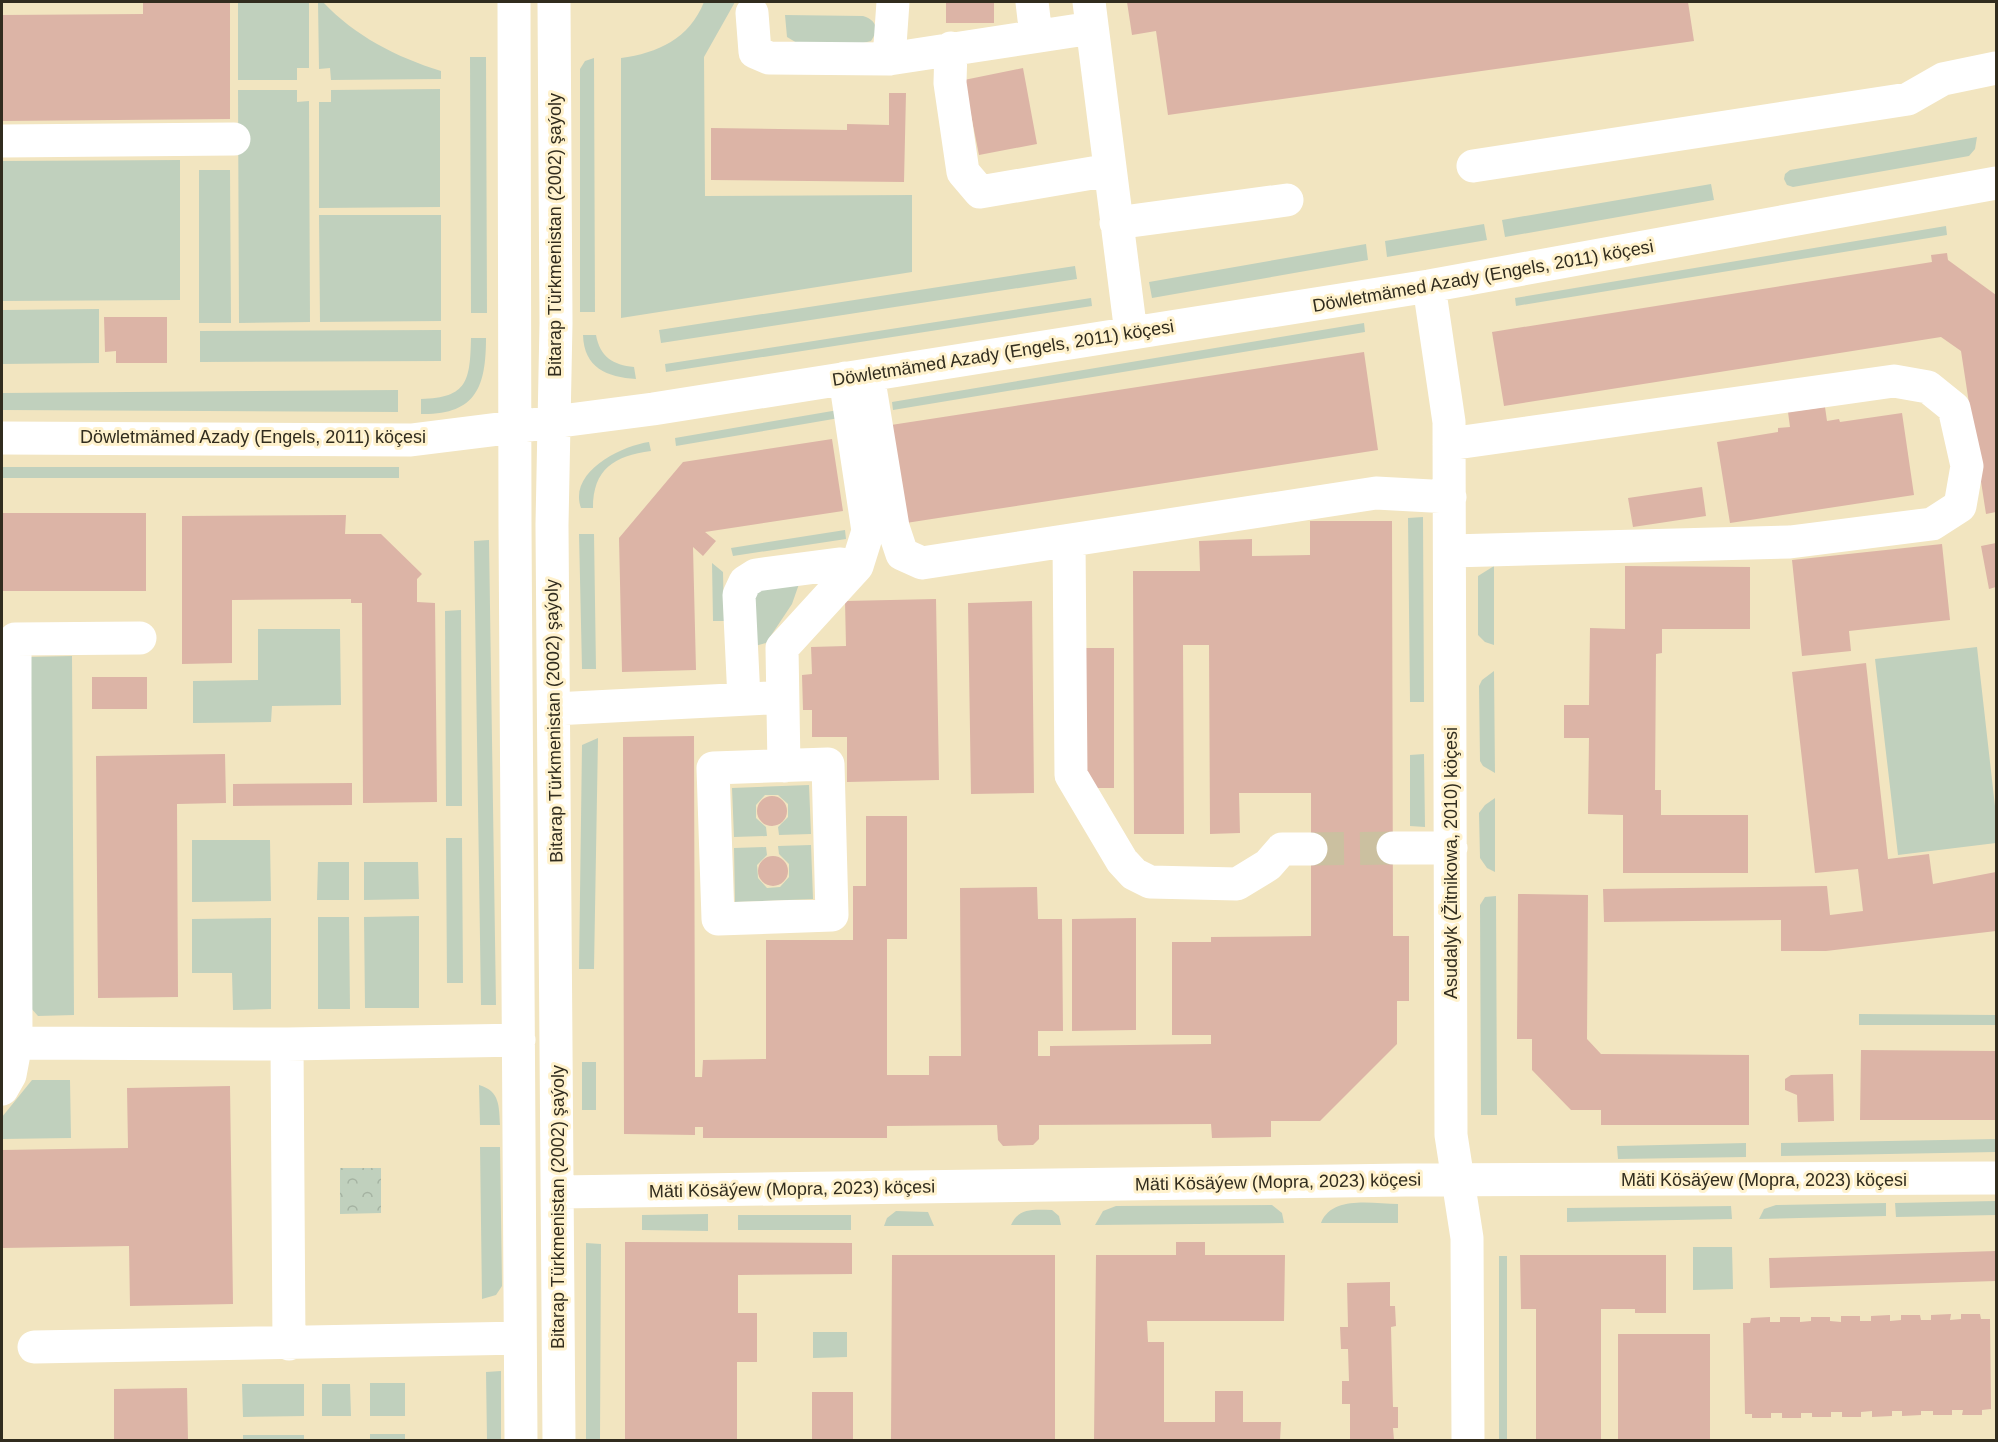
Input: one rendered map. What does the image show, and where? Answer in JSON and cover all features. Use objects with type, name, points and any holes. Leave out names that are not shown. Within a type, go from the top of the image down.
[{"type":"street","name":"Bitarap Türkmenistan (2002) şaýoly","points":[[514,2],[522,1440]]},
{"type":"street","name":"Bitarap Türkmenistan (2002) şaýoly","points":[[554,2],[556,323],[554,709],[559,1440]]},
{"type":"street","points":[[889,59],[893,2]]},
{"type":"street","points":[[1032,2],[1036,36]]},
{"type":"street","points":[[752,13],[755,52],[769,58],[889,59],[1036,36],[1091,15],[1131,333]]},
{"type":"street","points":[[951,48],[950,83],[963,172],[980,192],[1110,170]]},
{"type":"street","points":[[1473,166],[1908,99],[1943,79],[1996,68]]},
{"type":"street","points":[[2,141],[234,139]]},
{"type":"street","name":"Döwletmämed Azady (Engels, 2011) köçesi","points":[[2,438],[411,440],[653,409],[1429,286],[1996,183]]},
{"type":"street","points":[[1116,223],[1287,200]]},
{"type":"street","name":"Asudalyk (Žitnikowa, 2010) köçesi","points":[[1429,286],[1449,422],[1451,1135],[1467,1238],[1468,1440]]},
{"type":"street","points":[[857,376],[893,527],[902,554],[922,563],[1376,493],[1450,497]]},
{"type":"street","points":[[784,766],[782,648],[857,566],[868,531],[857,376]]},
{"type":"street","points":[[1449,444],[1894,381],[1928,387],[1954,408],[1967,466],[1960,506],[1932,524],[1790,542],[1451,551]]},
{"type":"street","points":[[1069,541],[1071,775],[1122,861],[1134,874],[1150,882],[1237,884],[1253,877],[1282,849],[1311,849]]},
{"type":"street","points":[[744,699],[739,596],[745,582],[756,575],[838,564],[857,566]]},
{"type":"street","points":[[2,1089],[10,1075],[16,1043],[8,687],[15,639],[140,638]]},
{"type":"street","points":[[554,709],[783,697]]},
{"type":"street","points":[[828,764],[832,915],[718,919],[713,768],[784,766],[828,764]]},
{"type":"street","points":[[1393,848],[1451,848]]},
{"type":"street","points":[[16,1043],[288,1044],[519,1040]]},
{"type":"street","points":[[288,1044],[289,1344]]},
{"type":"street","name":"Mäti Kösäýew (Mopra, 2023) köçesi","points":[[559,1192],[1458,1180],[1996,1178]]},
{"type":"street","points":[[34,1347],[520,1338]]},
{"type":"green space","points":[[238,2],[309,2],[309,68],[297,68],[297,80],[238,80]]},
{"type":"green space","points":[[318,2],[323,2],[349,25],[377,44],[441,71],[441,79],[331,80],[330,68],[319,69]]},
{"type":"green space","points":[[704,2],[735,2],[704,57],[705,196],[912,195],[912,272],[621,318],[621,58],[660,48],[671,42],[690,26]]},
{"type":"green space","points":[[785,15],[863,16],[874,23],[876,29],[871,41],[863,43],[797,43],[787,37]]},
{"type":"green space","points":[[470,57],[486,57],[487,313],[471,313]]},
{"type":"green space","points":[[594,58],[595,312],[580,312],[580,69],[585,61]]},
{"type":"green space","points":[[440,89],[440,207],[319,208],[319,102],[331,102],[331,90]]},
{"type":"green space","points":[[238,90],[297,90],[297,102],[309,101],[310,322],[239,323]]},
{"type":"green space","points":[[1977,137],[1975,149],[1969,156],[1793,187],[1787,185],[1784,179],[1785,174],[1790,170]]},
{"type":"green space","points":[[180,160],[180,300],[2,301],[2,161]]},
{"type":"green space","points":[[199,170],[230,170],[231,323],[199,323]]},
{"type":"green space","points":[[1711,184],[1714,200],[1505,237],[1502,220]]},
{"type":"green space","points":[[319,215],[441,215],[441,321],[320,322]]},
{"type":"green space","points":[[1484,224],[1487,240],[1387,257],[1385,241]]},
{"type":"green space","points":[[1946,226],[1947,235],[1516,306],[1515,298]]},
{"type":"green space","points":[[1366,244],[1368,260],[1152,298],[1149,282]]},
{"type":"green space","points":[[1075,266],[1077,279],[661,343],[659,330]]},
{"type":"green space","points":[[1091,298],[1092,306],[666,372],[665,364]]},
{"type":"green space","points":[[99,309],[99,363],[2,364],[2,310]]},
{"type":"green space","points":[[1364,323],[1365,332],[893,410],[892,402]]},
{"type":"green space","points":[[441,330],[441,361],[200,362],[200,331]]},
{"type":"green space","points":[[583,335],[596,335],[604,354],[614,362],[634,367],[636,379],[616,376],[599,369],[588,356]]},
{"type":"green space","points":[[471,338],[486,338],[484,371],[474,395],[466,403],[454,409],[440,413],[421,414],[421,399],[448,395],[463,384],[469,365]]},
{"type":"green space","points":[[398,390],[398,412],[2,410],[2,393]]},
{"type":"green space","points":[[844,409],[845,417],[676,446],[675,438]]},
{"type":"green space","points":[[649,442],[651,451],[626,457],[608,467],[597,483],[593,508],[581,508],[579,495],[582,483],[589,472],[612,455]]},
{"type":"green space","points":[[2,467],[399,467],[399,478],[2,478]]},
{"type":"green space","points":[[1423,517],[1424,702],[1410,702],[1408,518]]},
{"type":"green space","points":[[845,530],[846,539],[733,556],[731,548]]},
{"type":"green space","points":[[579,534],[594,534],[596,669],[582,669]]},
{"type":"green space","points":[[489,540],[496,1005],[481,1005],[474,541]]},
{"type":"green space","points":[[712,563],[723,572],[724,621],[713,621]]},
{"type":"green space","points":[[1494,566],[1494,645],[1485,642],[1478,635],[1478,576]]},
{"type":"green space","points":[[799,584],[792,604],[766,643],[755,646],[752,591]]},
{"type":"green space","points":[[461,610],[462,806],[446,806],[445,611]]},
{"type":"green space","points":[[258,629],[340,629],[341,705],[272,706],[271,722],[193,723],[193,681],[258,680]]},
{"type":"green space","points":[[1977,647],[1996,815],[1996,843],[1898,855],[1875,659]]},
{"type":"green space","points":[[72,656],[74,1015],[38,1016],[30,1007],[28,657]]},
{"type":"green space","points":[[1494,671],[1495,773],[1483,766],[1480,761],[1479,686],[1482,680]]},
{"type":"green space","points":[[598,738],[594,969],[579,969],[582,745]]},
{"type":"green space","points":[[1424,754],[1425,827],[1410,826],[1410,755]]},
{"type":"green space","points":[[809,785],[811,834],[779,835],[778,827],[788,817],[788,804],[778,795],[765,795],[756,805],[756,818],[766,827],[767,836],[734,837],[732,788]]},
{"type":"green space","points":[[1495,798],[1495,872],[1487,868],[1480,858],[1479,813]]},
{"type":"green space","points":[[446,838],[462,838],[463,983],[447,983]]},
{"type":"green space","points":[[192,840],[270,840],[271,901],[192,902]]},
{"type":"green space","points":[[811,845],[813,899],[735,902],[734,848],[766,847],[767,855],[757,865],[758,878],[767,888],[780,887],[789,877],[789,864],[779,854],[778,846]]},
{"type":"green space","points":[[318,862],[349,862],[349,900],[317,900]]},
{"type":"green space","points":[[364,862],[418,862],[419,899],[364,900]]},
{"type":"green space","points":[[1496,896],[1497,1115],[1481,1115],[1480,905],[1485,897]]},
{"type":"green space","points":[[419,916],[419,1008],[365,1008],[364,917]]},
{"type":"green space","points":[[318,917],[349,917],[350,1009],[318,1009]]},
{"type":"green space","points":[[271,918],[271,1009],[233,1010],[232,973],[192,973],[192,919]]},
{"type":"green space","points":[[1859,1014],[1996,1015],[1996,1025],[1859,1025]]},
{"type":"green space","points":[[582,1062],[596,1062],[596,1110],[582,1110]]},
{"type":"green space","points":[[32,1080],[70,1080],[71,1138],[2,1139],[2,1117]]},
{"type":"green space","points":[[479,1085],[495,1095],[500,1125],[480,1125]]},
{"type":"green space","points":[[1996,1139],[1996,1152],[1781,1156],[1781,1143]]},
{"type":"green space","points":[[1746,1143],[1746,1157],[1618,1159],[1617,1146]]},
{"type":"green space","points":[[480,1147],[500,1147],[502,1286],[496,1295],[482,1299]]},
{"type":"green space","points":[[340,1168],[381,1168],[381,1213],[340,1214]]},
{"type":"green space","points":[[1996,1201],[1996,1215],[1896,1217],[1895,1203]]},
{"type":"green space","points":[[1354,1203],[1398,1204],[1398,1223],[1321,1223],[1326,1214],[1344,1205]]},
{"type":"green space","points":[[1886,1203],[1886,1216],[1759,1219],[1764,1209],[1776,1205]]},
{"type":"green space","points":[[1272,1205],[1282,1213],[1284,1223],[1095,1225],[1103,1211],[1116,1206]]},
{"type":"green space","points":[[1731,1206],[1732,1219],[1567,1222],[1567,1208]]},
{"type":"green space","points":[[1052,1210],[1059,1216],[1061,1225],[1011,1225],[1014,1219],[1023,1212]]},
{"type":"green space","points":[[896,1211],[928,1212],[934,1226],[884,1226],[887,1218]]},
{"type":"green space","points":[[708,1214],[708,1231],[642,1230],[642,1215]]},
{"type":"green space","points":[[738,1215],[851,1215],[851,1230],[738,1230]]},
{"type":"green space","points":[[586,1243],[601,1244],[600,1440],[586,1440]]},
{"type":"green space","points":[[1693,1247],[1732,1247],[1733,1289],[1693,1290]]},
{"type":"green space","points":[[1499,1256],[1507,1256],[1507,1440],[1499,1440]]},
{"type":"green space","points":[[813,1332],[847,1332],[847,1357],[813,1358]]},
{"type":"green space","points":[[501,1371],[501,1440],[487,1440],[486,1372]]},
{"type":"green space","points":[[370,1383],[405,1383],[405,1416],[370,1416]]},
{"type":"green space","points":[[242,1384],[304,1384],[304,1416],[243,1417]]},
{"type":"green space","points":[[322,1384],[350,1384],[351,1416],[322,1416]]},
{"type":"green space","points":[[370,1434],[405,1434],[405,1440],[370,1440]]},
{"type":"green space","points":[[243,1435],[304,1435],[304,1440],[243,1440]]},
{"type":"building","points":[[143,2],[230,2],[230,119],[2,121],[2,15],[143,14]]},
{"type":"building","points":[[946,2],[994,2],[994,23],[946,23]]},
{"type":"building","points":[[1127,2],[1688,2],[1694,41],[1168,115],[1156,31],[1132,35]]},
{"type":"building","points":[[1023,68],[1037,144],[979,155],[964,80]]},
{"type":"building","points":[[889,93],[906,93],[904,182],[711,180],[711,128],[847,130],[847,124],[889,125]]},
{"type":"building","points":[[1947,253],[1948,260],[1996,295],[1996,512],[1986,514],[1961,351],[1941,337],[1504,406],[1492,332],[1932,262],[1931,255]]},
{"type":"building","points":[[104,317],[167,317],[167,363],[116,363],[116,351],[105,352]]},
{"type":"building","points":[[1364,352],[1378,450],[906,523],[891,425]]},
{"type":"building","points":[[1825,407],[1827,421],[1839,419],[1840,422],[1902,413],[1914,495],[1730,523],[1717,442],[1778,432],[1778,428],[1790,427],[1788,412]]},
{"type":"building","points":[[832,439],[843,511],[705,532],[716,541],[703,556],[693,547],[696,670],[622,672],[619,538],[683,462]]},
{"type":"building","points":[[1702,487],[1706,516],[1633,527],[1628,498]]},
{"type":"building","points":[[2,513],[146,513],[146,591],[2,591]]},
{"type":"building","points":[[346,515],[345,534],[381,534],[422,574],[417,579],[417,602],[435,603],[437,802],[363,803],[362,603],[351,603],[351,599],[232,600],[232,663],[182,664],[182,516]]},
{"type":"building","points":[[1310,521],[1392,521],[1393,936],[1409,936],[1409,1001],[1397,1001],[1397,1044],[1320,1121],[1271,1121],[1271,1137],[1212,1138],[1211,1124],[1039,1125],[1039,1139],[1033,1145],[1003,1146],[998,1140],[997,1125],[887,1126],[887,1138],[703,1138],[703,1127],[695,1127],[695,1135],[624,1134],[623,737],[694,736],[695,1077],[702,1077],[703,1060],[766,1059],[766,940],[853,940],[853,886],[866,886],[866,816],[907,816],[907,939],[887,939],[887,1075],[929,1075],[929,1056],[961,1056],[960,888],[1037,887],[1038,919],[1062,919],[1063,1031],[1038,1031],[1038,1056],[1050,1056],[1050,1046],[1211,1044],[1211,1035],[1172,1035],[1172,942],[1211,942],[1211,937],[1311,936],[1311,793],[1239,793],[1240,833],[1210,834],[1209,645],[1183,645],[1184,834],[1134,834],[1133,571],[1200,571],[1199,541],[1252,539],[1252,556],[1310,555]]},
{"type":"building","points":[[1996,543],[1996,587],[1989,589],[1981,546]]},
{"type":"building","points":[[1942,544],[1950,620],[1849,631],[1851,651],[1802,656],[1792,560]]},
{"type":"building","points":[[1625,566],[1750,567],[1750,629],[1662,629],[1662,653],[1656,654],[1655,790],[1661,790],[1661,815],[1748,815],[1748,873],[1623,873],[1623,815],[1588,814],[1589,738],[1564,738],[1564,705],[1589,705],[1590,628],[1625,629]]},
{"type":"building","points":[[936,599],[939,780],[847,782],[847,737],[812,737],[812,710],[803,710],[802,675],[812,674],[811,647],[846,646],[845,601]]},
{"type":"building","points":[[1032,601],[1034,793],[971,794],[968,603]]},
{"type":"building","points":[[1086,648],[1114,648],[1114,788],[1086,788]]},
{"type":"building","points":[[1866,663],[1888,859],[1929,854],[1933,884],[1996,872],[1996,931],[1826,951],[1781,951],[1781,920],[1604,922],[1603,889],[1827,886],[1830,915],[1863,911],[1858,869],[1815,873],[1792,672]]},
{"type":"building","points":[[92,677],[147,677],[147,709],[92,709]]},
{"type":"building","points":[[225,754],[226,803],[177,804],[178,997],[98,998],[96,756]]},
{"type":"building","points":[[352,783],[352,805],[233,806],[233,784]]},
{"type":"building","points":[[772,796],[783,800],[787,811],[783,822],[772,826],[761,822],[757,811],[761,800]]},
{"type":"building","points":[[773,856],[779,857],[787,865],[787,877],[779,885],[773,886],[767,885],[759,877],[758,871],[759,865],[767,857]]},
{"type":"building","points":[[1518,894],[1588,895],[1587,1039],[1601,1054],[1749,1055],[1749,1125],[1601,1125],[1601,1110],[1571,1110],[1532,1070],[1532,1039],[1517,1039]]},
{"type":"building","points":[[1136,918],[1136,1030],[1072,1031],[1072,919]]},
{"type":"building","points":[[1861,1050],[1996,1051],[1996,1120],[1860,1120]]},
{"type":"building","points":[[1833,1074],[1834,1121],[1798,1122],[1797,1095],[1785,1090],[1785,1079],[1791,1075]]},
{"type":"building","points":[[230,1086],[233,1304],[130,1306],[129,1246],[2,1248],[2,1150],[128,1148],[127,1088]]},
{"type":"building","points":[[625,1242],[852,1243],[852,1274],[738,1275],[738,1313],[757,1313],[757,1362],[737,1362],[737,1440],[625,1440]]},
{"type":"building","points":[[1176,1242],[1205,1242],[1205,1255],[1285,1255],[1284,1321],[1147,1321],[1148,1342],[1164,1342],[1164,1422],[1215,1422],[1215,1391],[1243,1391],[1243,1422],[1281,1422],[1280,1440],[1094,1440],[1096,1255],[1176,1255]]},
{"type":"building","points":[[1996,1251],[1996,1281],[1770,1288],[1769,1258]]},
{"type":"building","points":[[892,1255],[1055,1255],[1055,1440],[891,1440]]},
{"type":"building","points":[[1520,1255],[1666,1255],[1666,1313],[1635,1313],[1635,1309],[1601,1309],[1601,1440],[1536,1440],[1536,1309],[1521,1309]]},
{"type":"building","points":[[1390,1282],[1390,1306],[1395,1306],[1396,1326],[1391,1327],[1393,1407],[1398,1407],[1398,1428],[1393,1428],[1394,1440],[1350,1440],[1350,1404],[1342,1404],[1342,1381],[1349,1381],[1348,1349],[1341,1349],[1340,1327],[1348,1327],[1347,1283]]},
{"type":"building","points":[[1951,1314],[1950,1320],[1961,1319],[1961,1314],[1980,1314],[1981,1319],[1990,1319],[1991,1409],[1982,1410],[1982,1415],[1962,1415],[1963,1410],[1952,1410],[1952,1415],[1933,1415],[1933,1411],[1921,1411],[1921,1415],[1902,1416],[1902,1411],[1892,1411],[1892,1416],[1872,1417],[1872,1411],[1861,1412],[1861,1417],[1842,1417],[1842,1412],[1831,1412],[1831,1417],[1812,1417],[1812,1413],[1801,1413],[1801,1418],[1782,1418],[1782,1413],[1771,1413],[1771,1418],[1752,1418],[1752,1414],[1745,1414],[1743,1323],[1750,1323],[1751,1318],[1770,1317],[1770,1322],[1780,1322],[1780,1317],[1800,1317],[1800,1322],[1811,1321],[1811,1317],[1830,1317],[1830,1321],[1841,1322],[1841,1316],[1860,1316],[1860,1321],[1871,1321],[1871,1316],[1890,1315],[1890,1321],[1901,1320],[1901,1315],[1920,1315],[1921,1320],[1931,1320],[1931,1315]]},
{"type":"building","points":[[1618,1334],[1710,1334],[1710,1440],[1618,1440]]},
{"type":"building","points":[[187,1388],[188,1440],[114,1440],[114,1389]]},
{"type":"building","points":[[812,1392],[853,1392],[853,1440],[812,1440]]},
{"type":"tunnel","points":[[1311,849],[1393,848]]}]
